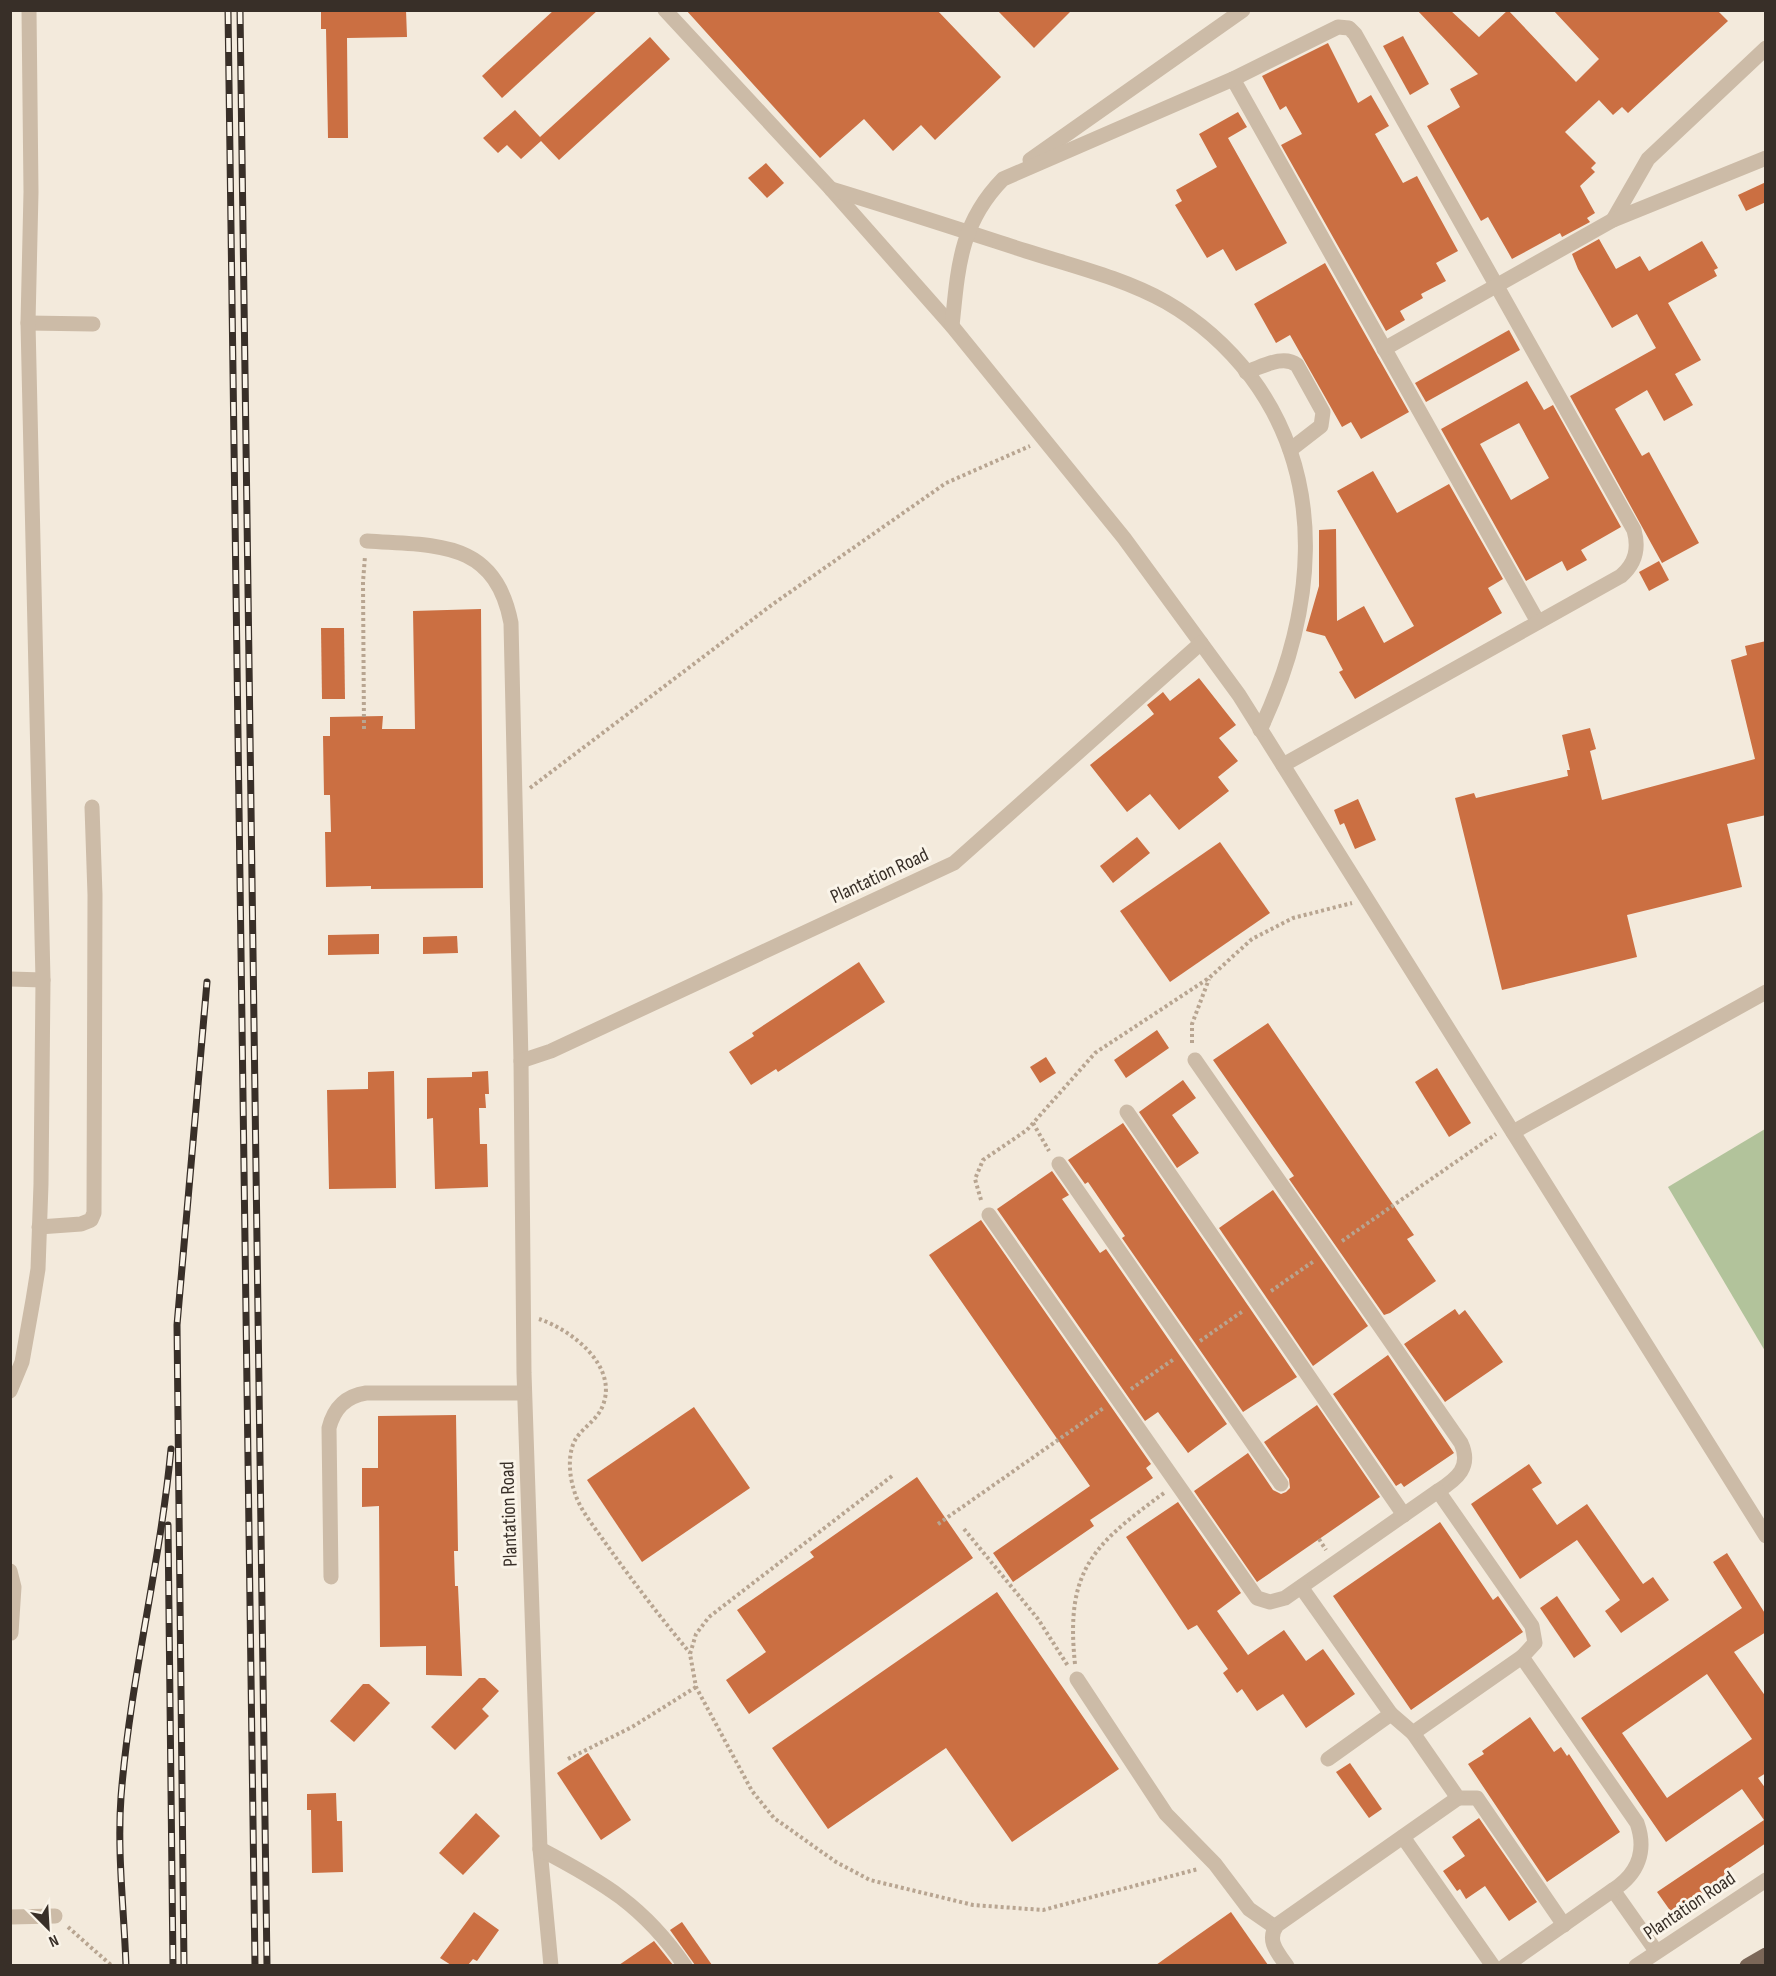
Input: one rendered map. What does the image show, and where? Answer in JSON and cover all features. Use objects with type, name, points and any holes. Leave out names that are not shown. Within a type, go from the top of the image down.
[{"type":"main road","points":[[1747,1965],[1766,1955]]},
{"type":"street","points":[[10,1391],[22,1362],[33,1300],[39,1227],[43,981],[28,323],[31,192],[29,10]]},
{"type":"street","points":[[665,10],[831,189],[952,326],[1124,538],[1201,643],[1283,765],[1766,1536]]},
{"type":"street","points":[[952,326],[960,251],[985,197],[1003,179],[1243,10]]},
{"type":"street","points":[[1003,179],[1233,80],[1338,27],[1353,31],[1636,539],[1635,558],[1621,576],[1283,765]]},
{"type":"street","points":[[1613,220],[1648,159],[1766,48]]},
{"type":"street","points":[[1233,80],[1538,622]]},
{"type":"street","points":[[1384,349],[1613,220],[1766,158]]},
{"type":"street","points":[[831,189],[1141,289],[1193,320],[1216,339],[1246,372],[1272,409],[1290,450],[1303,493],[1307,523],[1305,582],[1280,688],[1260,729]]},
{"type":"street","points":[[28,323],[93,324]]},
{"type":"street","points":[[1246,372],[1283,360],[1291,360],[1297,365],[1323,412],[1321,426],[1290,450]]},
{"type":"street","name":"Plantation Road","points":[[367,541],[454,549],[481,564],[498,584],[511,623],[521,1061],[524,1393],[540,1849],[551,1965]]},
{"type":"street","name":"Plantation Road","points":[[521,1061],[551,1051],[954,863],[1201,643]]},
{"type":"street","points":[[39,1227],[81,1224],[91,1220],[94,1213],[95,896],[92,807]]},
{"type":"street","points":[[10,979],[43,981]]},
{"type":"street","points":[[1511,1128],[1766,992]]},
{"type":"street","points":[[989,1215],[1257,1598],[1270,1602],[1280,1601],[1462,1473],[1466,1458],[1464,1450],[1195,1060]]},
{"type":"street","points":[[1127,1112],[1404,1515]]},
{"type":"street","points":[[1059,1164],[1281,1484]]},
{"type":"street","points":[[332,1577],[329,1428],[332,1418],[342,1403],[349,1398],[366,1393],[524,1393]]},
{"type":"street","points":[[1413,1733],[1522,1657],[1534,1643],[1532,1626],[1438,1491]]},
{"type":"street","points":[[10,1571],[14,1587],[11,1633]]},
{"type":"street","points":[[1301,1587],[1391,1714],[1413,1733],[1458,1798]]},
{"type":"street","points":[[1505,1965],[1632,1875],[1638,1864],[1642,1843],[1637,1823],[1522,1657]]},
{"type":"street","points":[[1077,1679],[1166,1814],[1215,1864],[1249,1909],[1275,1928]]},
{"type":"street","points":[[1328,1759],[1391,1714]]},
{"type":"street","points":[[1287,1965],[1273,1946],[1271,1936],[1275,1928],[1458,1798],[1476,1798],[1564,1925]]},
{"type":"street","points":[[1403,1837],[1493,1965]]},
{"type":"street","points":[[540,1849],[588,1875],[623,1898],[664,1935],[685,1965]]},
{"type":"street","name":"Plantation Road","points":[[1636,1965],[1766,1880]]},
{"type":"street","points":[[1613,1890],[1656,1951]]},
{"type":"street","points":[[10,1917],[55,1916]]},
{"type":"path","points":[[515,800],[773,604],[946,483],[1026,447],[1048,442]]},
{"type":"path","points":[[364,729],[363,582],[367,541]]},
{"type":"path","points":[[989,1215],[975,1179],[982,1160],[1033,1123],[1095,1053],[1209,978],[1252,939],[1293,918],[1367,899]]},
{"type":"path","points":[[1195,1060],[1192,1024],[1209,978]]},
{"type":"path","points":[[1033,1123],[1059,1164]]},
{"type":"path","points":[[938,1524],[1257,1301],[1511,1128]]},
{"type":"path","points":[[523,1316],[542,1320],[573,1335],[585,1345],[602,1374],[606,1393],[601,1409],[576,1438],[572,1450],[571,1476],[574,1491],[585,1513],[629,1576],[690,1654]]},
{"type":"path","points":[[892,1476],[709,1617],[696,1634],[690,1654],[692,1677],[696,1687],[752,1791],[774,1818],[836,1862],[870,1880],[973,1905],[1042,1910],[1215,1864]]},
{"type":"path","points":[[1077,1679],[1072,1629],[1077,1590],[1082,1575],[1097,1549],[1107,1538],[1176,1484]]},
{"type":"path","points":[[963,1529],[1038,1619],[1077,1679]]},
{"type":"path","points":[[568,1759],[632,1727],[696,1687]]},
{"type":"path","points":[[55,1916],[112,1965]]},
{"type":"green space","points":[[1765,1129],[1765,1351],[1668,1187]]},
{"type":"building","points":[[321,10],[406,10],[407,37],[347,38],[348,138],[328,138],[326,29],[321,29]]},
{"type":"building","points":[[554,10],[598,10],[502,98],[482,76]]},
{"type":"building","points":[[686,10],[937,10],[1001,77],[935,140],[921,125],[893,151],[864,119],[820,158]]},
{"type":"building","points":[[997,10],[1072,10],[1034,48]]},
{"type":"building","points":[[1417,10],[1450,10],[1479,37],[1508,10],[1576,82],[1599,59],[1553,10],[1717,10],[1728,21],[1628,113],[1622,107],[1613,115],[1599,100],[1565,132],[1596,163],[1591,168],[1595,172],[1580,186],[1595,213],[1587,218],[1590,222],[1562,237],[1560,233],[1512,259],[1488,217],[1481,221],[1427,126],[1460,107],[1450,89],[1478,74]]},
{"type":"building","points":[[1403,36],[1429,84],[1410,95],[1383,46]]},
{"type":"building","points":[[650,37],[670,59],[559,160],[541,141],[521,159],[507,145],[498,153],[483,138],[515,110],[540,137]]},
{"type":"building","points":[[1328,43],[1358,103],[1371,95],[1389,126],[1375,134],[1403,183],[1417,176],[1458,251],[1436,263],[1446,281],[1421,294],[1423,298],[1400,311],[1405,320],[1386,331],[1281,145],[1302,134],[1286,106],[1280,110],[1262,76]]},
{"type":"building","points":[[1238,112],[1247,127],[1228,138],[1287,243],[1236,271],[1223,249],[1207,258],[1175,205],[1182,201],[1176,190],[1217,167],[1199,134]]},
{"type":"building","points":[[766,163],[784,183],[767,198],[748,178]]},
{"type":"building","points":[[1766,182],[1766,202],[1746,211],[1738,195]]},
{"type":"building","points":[[1599,239],[1616,269],[1640,256],[1649,271],[1702,241],[1718,268],[1714,270],[1717,276],[1668,303],[1701,360],[1675,374],[1693,405],[1664,421],[1647,390],[1615,409],[1642,456],[1649,452],[1699,543],[1662,563],[1570,396],[1656,348],[1637,314],[1612,328],[1578,269],[1572,254]]},
{"type":"building","points":[[1325,263],[1409,412],[1361,439],[1351,422],[1342,427],[1290,335],[1276,343],[1254,304]]},
{"type":"building","points":[[1509,330],[1520,350],[1426,402],[1415,383]]},
{"type":"building","points":[[1527,381],[1544,410],[1553,405],[1621,527],[1581,550],[1587,560],[1567,571],[1562,561],[1526,581],[1441,429]],"holes":[[[1519,423],[1549,478],[1511,500],[1480,444]]]},
{"type":"building","points":[[1373,471],[1397,513],[1449,484],[1503,579],[1488,588],[1502,613],[1355,699],[1339,672],[1343,670],[1325,636],[1306,631],[1319,586],[1319,530],[1336,529],[1337,621],[1364,606],[1384,643],[1414,626],[1337,491]]},
{"type":"building","points":[[1659,561],[1669,580],[1649,591],[1639,572]]},
{"type":"building","points":[[481,609],[483,888],[326,887],[325,832],[331,832],[330,795],[324,795],[323,736],[330,736],[330,717],[383,716],[382,729],[415,729],[413,611]]},
{"type":"building","points":[[321,628],[344,628],[345,699],[322,699]]},
{"type":"building","points":[[1766,641],[1766,815],[1727,824],[1742,887],[1627,915],[1637,957],[1502,990],[1455,798],[1474,793],[1476,798],[1568,776],[1567,770],[1570,770],[1562,735],[1590,728],[1596,749],[1590,751],[1602,800],[1755,759],[1731,660],[1747,655],[1745,646]]},
{"type":"building","points":[[1199,678],[1236,725],[1219,738],[1238,761],[1218,777],[1229,791],[1179,830],[1150,794],[1127,812],[1090,765],[1154,714],[1147,705],[1163,692],[1170,701]]},
{"type":"building","points":[[1358,799],[1376,840],[1355,849],[1344,823],[1340,825],[1334,810]]},
{"type":"building","points":[[1137,837],[1150,853],[1113,883],[1100,866]]},
{"type":"building","points":[[1220,842],[1270,913],[1170,982],[1120,911]]},
{"type":"building","points":[[379,934],[379,954],[328,955],[328,935]]},
{"type":"building","points":[[457,936],[458,953],[423,954],[423,937]]},
{"type":"building","points":[[859,962],[885,1002],[778,1072],[776,1069],[751,1085],[729,1052],[754,1036],[752,1033]]},
{"type":"building","points":[[1268,1023],[1414,1235],[1407,1239],[1436,1281],[1390,1313],[1384,1315],[1289,1179],[1294,1176],[1213,1060]]},
{"type":"building","points":[[1157,1030],[1169,1048],[1126,1078],[1114,1060]]},
{"type":"building","points":[[1046,1057],[1056,1073],[1040,1083],[1030,1067]]},
{"type":"building","points":[[1437,1068],[1471,1123],[1449,1137],[1415,1082]]},
{"type":"building","points":[[394,1071],[396,1188],[329,1189],[327,1090],[368,1089],[368,1072]]},
{"type":"building","points":[[488,1071],[489,1094],[485,1094],[486,1108],[479,1108],[480,1144],[487,1144],[488,1187],[435,1189],[433,1118],[427,1119],[427,1078],[472,1077],[472,1072]]},
{"type":"building","points":[[1183,1080],[1196,1098],[1172,1115],[1199,1153],[1177,1168],[1139,1112]]},
{"type":"building","points":[[1123,1123],[1297,1377],[1243,1412],[1122,1238],[1125,1236],[1088,1182],[1085,1184],[1068,1160]]},
{"type":"building","points":[[1052,1171],[1069,1195],[1062,1199],[1100,1253],[1106,1249],[1227,1424],[1188,1453],[1158,1412],[1145,1421],[997,1209]]},
{"type":"building","points":[[1273,1190],[1368,1326],[1313,1366],[1219,1228]]},
{"type":"building","points":[[981,1220],[1151,1464],[1146,1468],[1153,1478],[1090,1520],[1094,1526],[1013,1582],[993,1553],[1090,1486],[929,1255]]},
{"type":"building","points":[[1455,1309],[1459,1315],[1465,1310],[1503,1362],[1445,1402],[1404,1344]]},
{"type":"building","points":[[1388,1355],[1454,1453],[1404,1487],[1401,1483],[1396,1486],[1333,1394]]},
{"type":"building","points":[[1317,1405],[1380,1497],[1257,1582],[1194,1491],[1248,1453],[1273,1490],[1281,1494],[1286,1492],[1290,1488],[1289,1479],[1264,1442]]},
{"type":"building","points":[[694,1407],[750,1488],[642,1562],[587,1480]]},
{"type":"building","points":[[456,1415],[458,1551],[454,1551],[462,1676],[426,1675],[426,1646],[380,1647],[379,1506],[362,1507],[362,1468],[378,1468],[378,1416]]},
{"type":"building","points":[[1529,1464],[1542,1483],[1532,1489],[1557,1525],[1587,1504],[1643,1584],[1653,1577],[1669,1600],[1621,1633],[1605,1611],[1620,1600],[1577,1540],[1520,1579],[1471,1504]]},
{"type":"building","points":[[917,1477],[973,1558],[749,1714],[726,1680],[766,1652],[737,1610],[814,1557],[810,1552]]},
{"type":"building","points":[[1178,1502],[1241,1593],[1217,1611],[1248,1655],[1284,1630],[1306,1661],[1323,1649],[1355,1694],[1306,1728],[1283,1694],[1257,1711],[1242,1689],[1237,1693],[1223,1673],[1228,1669],[1197,1625],[1188,1630],[1126,1537]]},
{"type":"building","points":[[1440,1522],[1493,1600],[1498,1596],[1523,1632],[1411,1710],[1333,1596]]},
{"type":"building","points":[[1727,1553],[1766,1615],[1766,1632],[1734,1652],[1766,1697],[1766,1773],[1758,1778],[1766,1789],[1766,1843],[1725,1871],[1730,1877],[1674,1916],[1657,1892],[1764,1820],[1742,1789],[1666,1842],[1581,1718],[1742,1608],[1713,1562]],"holes":[[[1707,1674],[1752,1739],[1667,1798],[1622,1733]]]},
{"type":"building","points":[[997,1592],[1119,1769],[1012,1842],[946,1748],[828,1829],[772,1748]]},
{"type":"building","points":[[1557,1596],[1591,1646],[1574,1658],[1540,1608]]},
{"type":"building","points":[[479,1678],[485,1678],[499,1691],[482,1709],[489,1716],[455,1750],[431,1727]]},
{"type":"building","points":[[363,1684],[369,1684],[390,1703],[354,1742],[330,1721]]},
{"type":"building","points":[[1530,1717],[1554,1752],[1561,1747],[1567,1756],[1569,1754],[1620,1832],[1547,1882],[1468,1764],[1484,1754],[1482,1751]]},
{"type":"building","points":[[588,1753],[631,1820],[601,1840],[557,1773]]},
{"type":"building","points":[[1350,1763],[1382,1809],[1369,1818],[1336,1772]]},
{"type":"building","points":[[336,1793],[337,1821],[342,1821],[343,1872],[312,1873],[311,1810],[307,1810],[307,1794]]},
{"type":"building","points":[[476,1813],[500,1836],[463,1875],[439,1853]]},
{"type":"building","points":[[1479,1818],[1537,1902],[1509,1921],[1485,1886],[1466,1899],[1460,1889],[1457,1891],[1443,1871],[1465,1856],[1452,1837]]},
{"type":"building","points":[[474,1912],[499,1930],[477,1961],[473,1959],[468,1965],[451,1965],[440,1958]]},
{"type":"building","points":[[1231,1912],[1268,1965],[1156,1965],[1191,1940]]},
{"type":"building","points":[[682,1922],[712,1965],[695,1965],[670,1930]]},
{"type":"building","points":[[654,1941],[673,1965],[619,1965]]},
{"type":"railway","points":[[228,10],[255,1966]]},
{"type":"railway","points":[[240,10],[267,1966]]},
{"type":"railway","points":[[184,1966],[177,1325],[207,982]]},
{"type":"railway","points":[[126,1966],[120,1860],[121,1797],[131,1710],[160,1536],[171,1449]]},
{"type":"railway","points":[[168,1525],[173,1966]]}]
